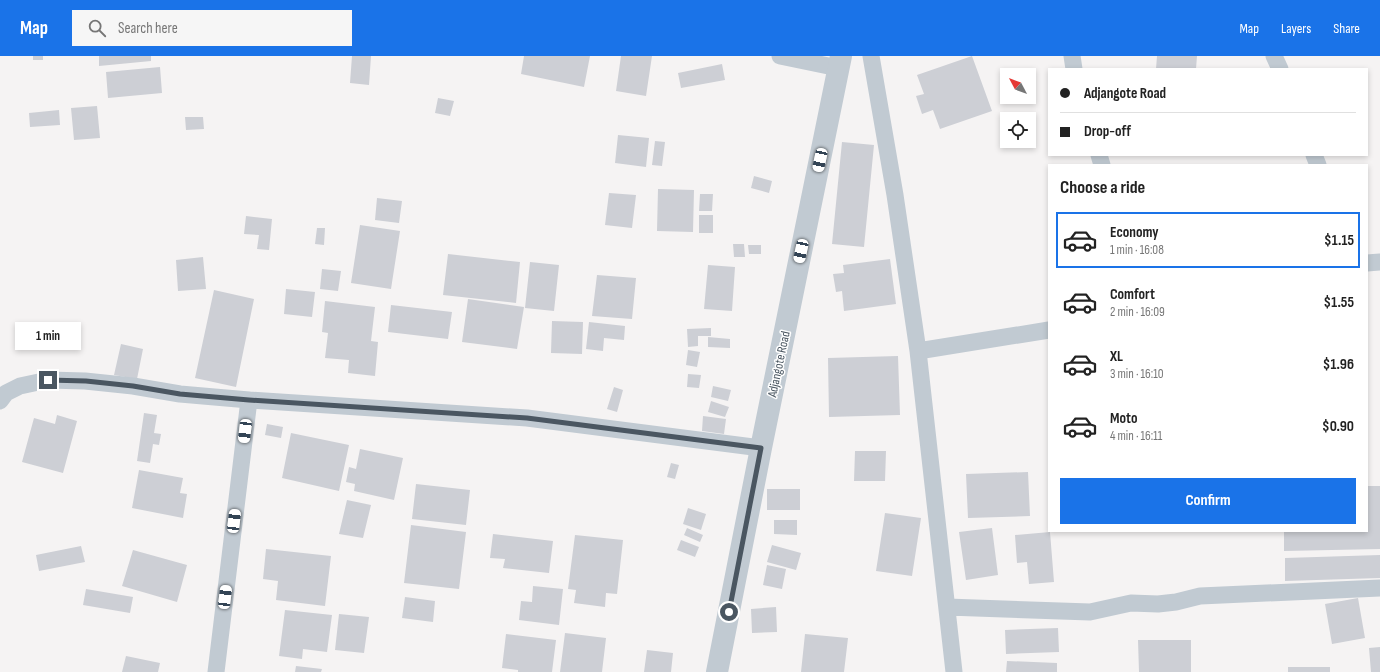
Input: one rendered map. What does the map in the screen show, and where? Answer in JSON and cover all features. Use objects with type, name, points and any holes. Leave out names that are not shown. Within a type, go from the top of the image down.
[{"type":"street","points":[[780,56],[840,62]]},
{"type":"street","points":[[871,56],[895,195],[918,351],[954,672]]},
{"type":"street","points":[[1072,56],[1074,68]]},
{"type":"street","points":[[1274,56],[1280,68]]},
{"type":"street","name":"Adjangote Road","points":[[717,672],[840,62]]},
{"type":"street","points":[[1368,263],[1380,262]]},
{"type":"street","points":[[918,351],[1048,330]]},
{"type":"street","points":[[0,401],[6,393],[20,386],[48,380],[86,381],[133,386],[180,394],[249,400],[527,418],[761,448]]},
{"type":"street","points":[[216,672],[249,400]]},
{"type":"street","points":[[947,608],[1090,612],[1132,603],[1158,604],[1176,602],[1200,596],[1380,588]]},
{"type":"building","points":[[33,56],[43,56],[43,60],[33,60]]},
{"type":"building","points":[[99,56],[151,56],[151,61],[99,66]]},
{"type":"building","points":[[352,56],[371,56],[369,85],[350,83]]},
{"type":"building","points":[[524,56],[590,56],[584,87],[521,74]]},
{"type":"building","points":[[621,56],[652,56],[646,96],[616,91]]},
{"type":"building","points":[[972,56],[992,111],[940,129],[933,110],[922,114],[916,96],[924,94],[917,75]]},
{"type":"building","points":[[1157,56],[1197,56],[1196,68],[1156,68]]},
{"type":"building","points":[[722,64],[725,80],[681,88],[678,73]]},
{"type":"building","points":[[160,67],[162,93],[108,98],[106,72]]},
{"type":"building","points":[[438,98],[454,101],[450,116],[435,113]]},
{"type":"building","points":[[97,106],[100,138],[74,140],[71,108]]},
{"type":"building","points":[[59,110],[60,125],[30,127],[29,113]]},
{"type":"building","points":[[185,117],[203,117],[204,129],[186,130]]},
{"type":"building","points":[[618,135],[649,138],[646,167],[615,163]]},
{"type":"building","points":[[655,141],[665,142],[662,166],[652,165]]},
{"type":"building","points":[[842,142],[874,145],[864,247],[832,244]]},
{"type":"building","points":[[754,176],[772,181],[769,193],[751,188]]},
{"type":"building","points":[[658,189],[694,190],[693,232],[657,231]]},
{"type":"building","points":[[609,193],[636,195],[632,228],[605,225]]},
{"type":"building","points":[[700,194],[713,194],[712,211],[699,211]]},
{"type":"building","points":[[377,198],[402,201],[399,223],[375,220]]},
{"type":"building","points":[[699,215],[713,215],[713,233],[699,233]]},
{"type":"building","points":[[246,216],[272,219],[269,250],[257,249],[259,235],[244,234]]},
{"type":"building","points":[[360,225],[400,231],[391,289],[351,283]]},
{"type":"building","points":[[317,228],[325,228],[324,245],[315,244]]},
{"type":"building","points":[[733,244],[744,244],[745,257],[734,257]]},
{"type":"building","points":[[748,245],[761,245],[761,254],[749,254]]},
{"type":"building","points":[[448,254],[520,262],[516,303],[443,295]]},
{"type":"building","points":[[203,257],[206,289],[178,291],[176,260]]},
{"type":"building","points":[[890,259],[896,304],[844,311],[842,291],[836,292],[833,274],[844,273],[843,265]]},
{"type":"building","points":[[530,262],[559,265],[554,311],[525,308]]},
{"type":"building","points":[[708,265],[735,267],[732,311],[704,309]]},
{"type":"building","points":[[322,269],[341,271],[338,291],[320,289]]},
{"type":"building","points":[[597,275],[636,278],[632,319],[592,316]]},
{"type":"building","points":[[286,289],[315,292],[312,317],[284,314]]},
{"type":"building","points":[[214,290],[254,299],[236,387],[195,378]]},
{"type":"building","points":[[468,299],[524,307],[517,349],[462,342]]},
{"type":"building","points":[[325,301],[375,307],[371,341],[378,342],[375,376],[348,373],[349,360],[325,358],[328,333],[322,332]]},
{"type":"building","points":[[391,305],[452,312],[448,339],[388,332]]},
{"type":"building","points":[[552,321],[583,322],[582,354],[551,353]]},
{"type":"building","points":[[589,322],[625,326],[624,340],[604,338],[603,351],[586,349]]},
{"type":"building","points":[[711,328],[711,336],[698,336],[698,346],[688,347],[687,329]]},
{"type":"building","points":[[708,337],[730,339],[730,348],[708,347]]},
{"type":"building","points":[[121,344],[143,349],[137,379],[114,375]]},
{"type":"building","points":[[688,350],[700,352],[697,367],[686,365]]},
{"type":"building","points":[[898,356],[900,415],[829,417],[828,358]]},
{"type":"building","points":[[688,374],[701,375],[699,388],[687,387]]},
{"type":"building","points":[[713,386],[731,390],[728,401],[711,397]]},
{"type":"building","points":[[614,387],[623,390],[617,412],[607,409]]},
{"type":"building","points":[[711,401],[729,407],[725,417],[708,412]]},
{"type":"building","points":[[144,413],[157,415],[154,433],[161,434],[159,445],[153,444],[150,463],[137,461]]},
{"type":"building","points":[[57,415],[77,421],[63,473],[22,462],[34,418],[55,424]]},
{"type":"building","points":[[703,416],[726,419],[724,434],[702,431]]},
{"type":"building","points":[[267,424],[283,427],[281,438],[265,435]]},
{"type":"building","points":[[291,433],[349,445],[339,491],[282,478]]},
{"type":"building","points":[[360,449],[403,458],[394,500],[354,491],[355,484],[346,482],[349,467],[356,469]]},
{"type":"building","points":[[855,451],[886,451],[885,481],[854,481]]},
{"type":"building","points":[[671,463],[679,465],[675,479],[667,477]]},
{"type":"building","points":[[139,470],[183,478],[180,493],[187,494],[183,518],[132,508]]},
{"type":"building","points":[[1028,472],[1030,516],[968,518],[966,474]]},
{"type":"building","points":[[416,484],[470,490],[466,525],[412,519]]},
{"type":"building","points":[[1368,486],[1380,486],[1380,549],[1284,551],[1284,532],[1368,532]]},
{"type":"building","points":[[767,489],[800,489],[800,510],[767,510]]},
{"type":"building","points":[[347,500],[371,505],[363,538],[339,534]]},
{"type":"building","points":[[688,508],[706,514],[701,530],[683,524]]},
{"type":"building","points":[[885,513],[921,518],[912,576],[876,571]]},
{"type":"building","points":[[774,520],[797,520],[797,535],[774,534]]},
{"type":"building","points":[[411,525],[466,532],[459,589],[404,583]]},
{"type":"building","points":[[687,528],[703,535],[700,542],[684,535]]},
{"type":"building","points":[[992,528],[998,575],[966,580],[959,532]]},
{"type":"building","points":[[1050,532],[1054,582],[1029,584],[1027,562],[1017,563],[1015,535]]},
{"type":"building","points":[[493,534],[553,541],[549,573],[503,568],[505,559],[490,558]]},
{"type":"building","points":[[575,535],[623,540],[617,594],[606,593],[605,607],[574,603],[576,590],[568,589]]},
{"type":"building","points":[[681,540],[699,547],[695,557],[677,550]]},
{"type":"building","points":[[772,545],[801,553],[796,570],[767,562]]},
{"type":"building","points":[[81,546],[85,562],[39,571],[36,555]]},
{"type":"building","points":[[266,549],[331,556],[325,606],[276,600],[278,581],[263,579]]},
{"type":"building","points":[[133,550],[187,565],[177,602],[122,586]]},
{"type":"building","points":[[1380,555],[1380,578],[1285,581],[1285,558]]},
{"type":"building","points":[[767,565],[786,569],[782,589],[763,585]]},
{"type":"building","points":[[533,586],[563,589],[559,625],[519,620],[521,601],[532,602]]},
{"type":"building","points":[[86,589],[133,597],[130,613],[83,605]]},
{"type":"building","points":[[405,597],[435,601],[433,622],[402,618]]},
{"type":"building","points":[[1358,598],[1365,638],[1332,644],[1325,604]]},
{"type":"building","points":[[776,607],[777,632],[752,633],[751,609]]},
{"type":"building","points":[[285,610],[332,615],[327,652],[303,649],[302,659],[279,656]]},
{"type":"building","points":[[339,614],[369,617],[364,653],[335,650]]},
{"type":"building","points":[[1058,628],[1059,652],[1006,654],[1005,630]]},
{"type":"building","points":[[565,633],[606,638],[602,672],[560,672]]},
{"type":"building","points":[[506,634],[556,640],[552,672],[518,672],[518,670],[502,668]]},
{"type":"building","points":[[805,634],[848,638],[844,672],[801,672]]},
{"type":"building","points":[[1138,640],[1191,640],[1191,672],[1139,672]]},
{"type":"building","points":[[1380,647],[1380,672],[1371,672],[1369,648]]},
{"type":"building","points":[[647,650],[673,653],[671,672],[644,672]]},
{"type":"building","points":[[126,656],[160,663],[158,672],[122,672]]},
{"type":"building","points":[[1007,661],[1057,663],[1057,672],[1006,672]]},
{"type":"building","points":[[296,666],[322,669],[321,672],[295,672]]},
{"type":"building","points":[[1288,667],[1330,667],[1330,672],[1288,672]]},
{"type":"route","points":[[48,380],[86,381],[133,386],[180,394],[249,400],[527,418],[761,448],[729,612]]}]
